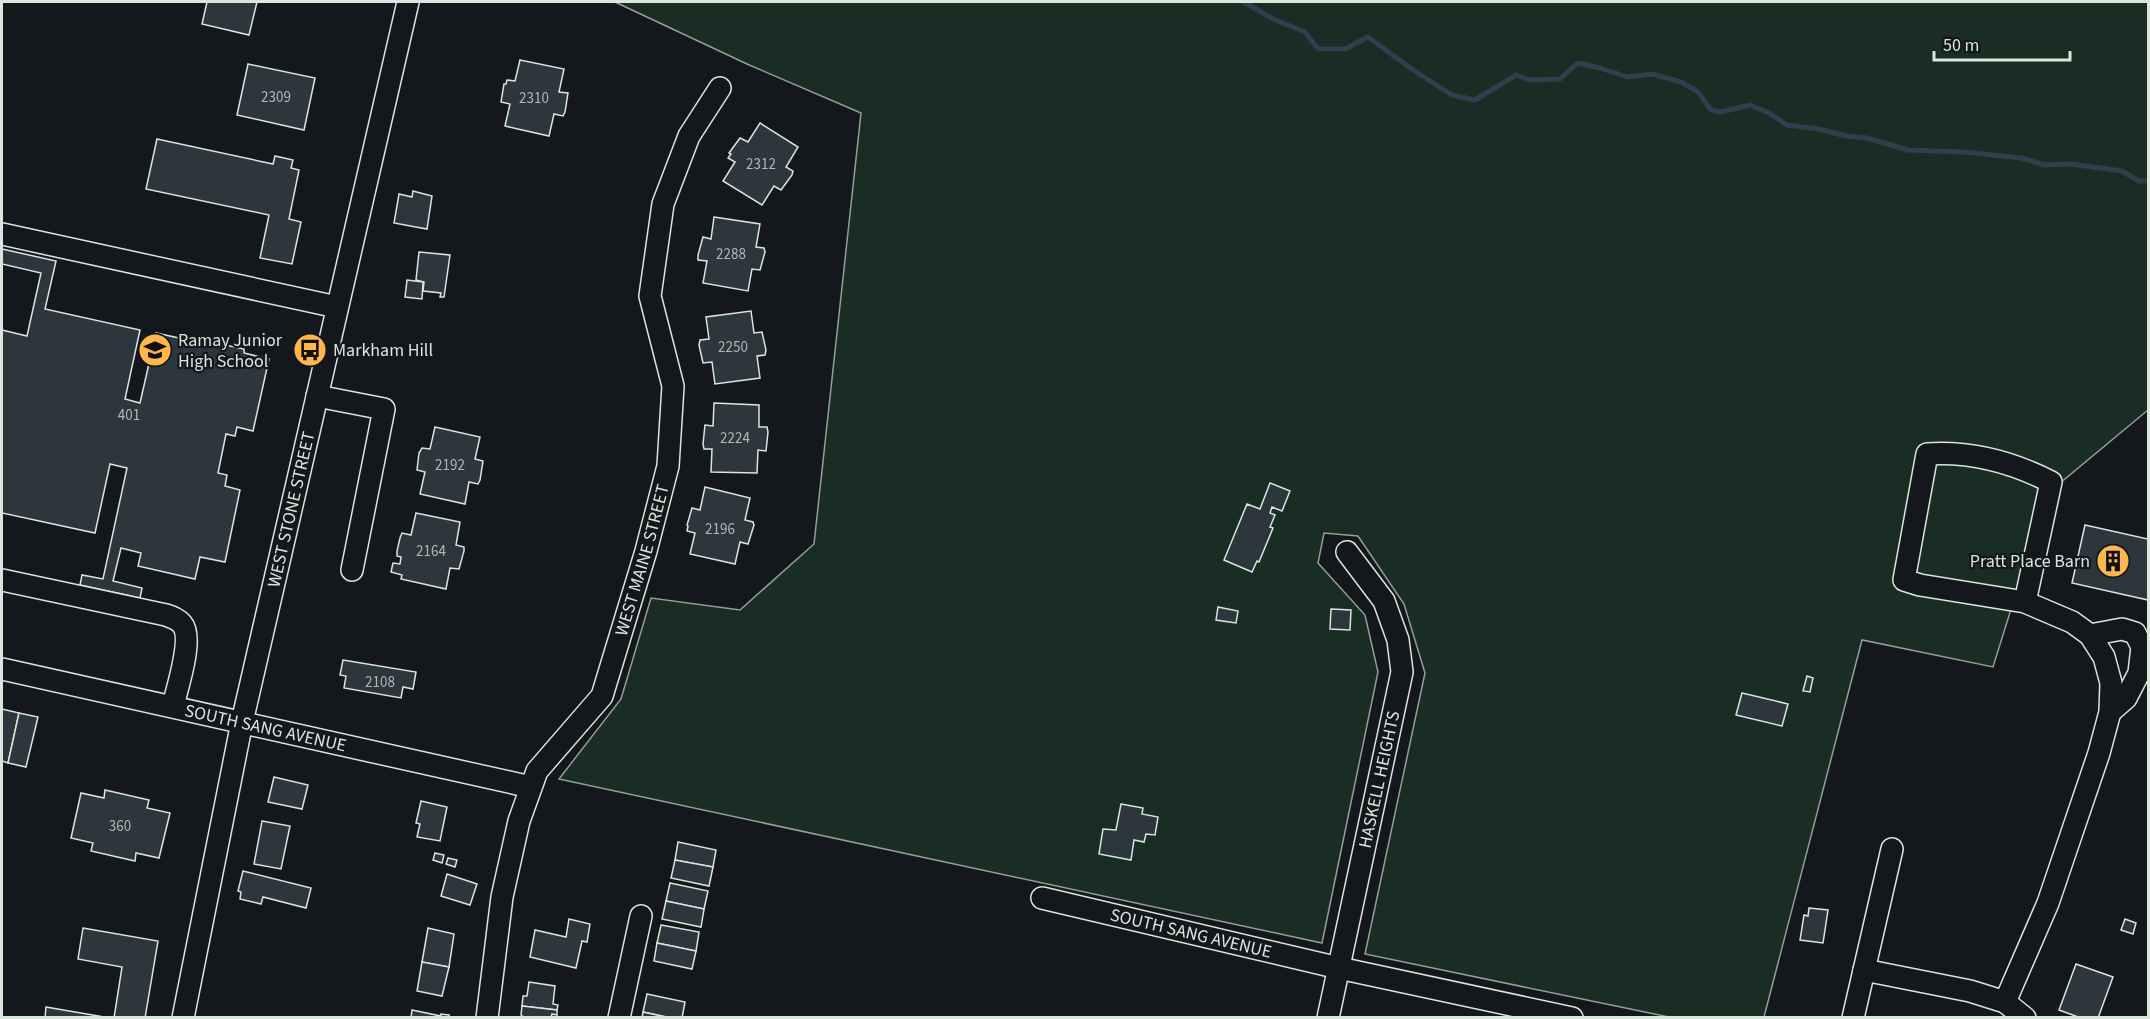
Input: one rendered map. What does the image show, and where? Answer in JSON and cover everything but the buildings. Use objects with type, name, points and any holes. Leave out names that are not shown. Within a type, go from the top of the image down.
[{"type":"street","name":"WEST STONE STREET","points":[[183,1017],[242,722],[408,2]]},
{"type":"street","name":"WEST MAINE STREET","points":[[487,1017],[502,897],[519,821],[537,771],[602,696],[646,551],[668,466],[673,386],[650,296],[663,204],[689,136],[720,88]]},
{"type":"street","points":[[2,234],[337,307]]},
{"type":"street","points":[[317,396],[384,409],[352,570]]},
{"type":"street","points":[[2005,1002],[2048,903],[2099,753],[2110,712],[2110,683],[2104,657],[2090,635],[2072,622],[2025,602],[1920,585],[1904,580],[1927,454],[1945,453],[1991,458],[2031,472],[2051,482],[2025,602]]},
{"type":"street","name":"HASKELL HEIGHTS","points":[[1328,1017],[1402,672],[1398,640],[1384,601],[1347,552]]},
{"type":"street","points":[[2,580],[166,615],[181,622],[186,630],[187,642],[173,706]]},
{"type":"street","points":[[2090,635],[2122,629],[2135,633],[2142,647],[2139,673],[2126,698],[2110,712]]},
{"type":"street","name":"SOUTH SANG AVENUE","points":[[2,669],[531,787]]},
{"type":"street","points":[[1853,1017],[1892,849]]},
{"type":"street","name":"SOUTH SANG AVENUE","points":[[1042,898],[1339,968],[1572,1017]]},
{"type":"street","points":[[619,1017],[641,916]]},
{"type":"street","points":[[1864,970],[1970,991],[2005,1002],[2025,1017]]},
{"type":"green space","points":[[615,2],[2148,2],[2148,410],[2047,494],[1993,667],[1862,640],[1764,1017],[1669,1017],[1365,954],[1425,673],[1404,604],[1358,536],[1324,533],[1318,563],[1365,615],[1378,672],[1322,943],[559,779],[621,699],[651,598],[740,610],[814,544],[861,113],[747,64]]},
{"type":"waterway","points":[[1244,2],[1273,19],[1305,32],[1318,49],[1345,49],[1368,37],[1452,95],[1475,100],[1516,75],[1530,80],[1560,79],[1578,63],[1627,77],[1652,74],[1681,82],[1698,92],[1711,110],[1721,112],[1750,105],[1769,113],[1787,125],[1867,138],[1908,150],[1963,152],[2022,158],[2045,165],[2071,164],[2122,171],[2139,181],[2148,181]]},
{"type":"place","name":"Ramay Junior High School","points":[[155,350]]},
{"type":"place","name":"Markham Hill","points":[[310,350]]},
{"type":"place","name":"Pratt Place Barn","points":[[2113,561]]}]
